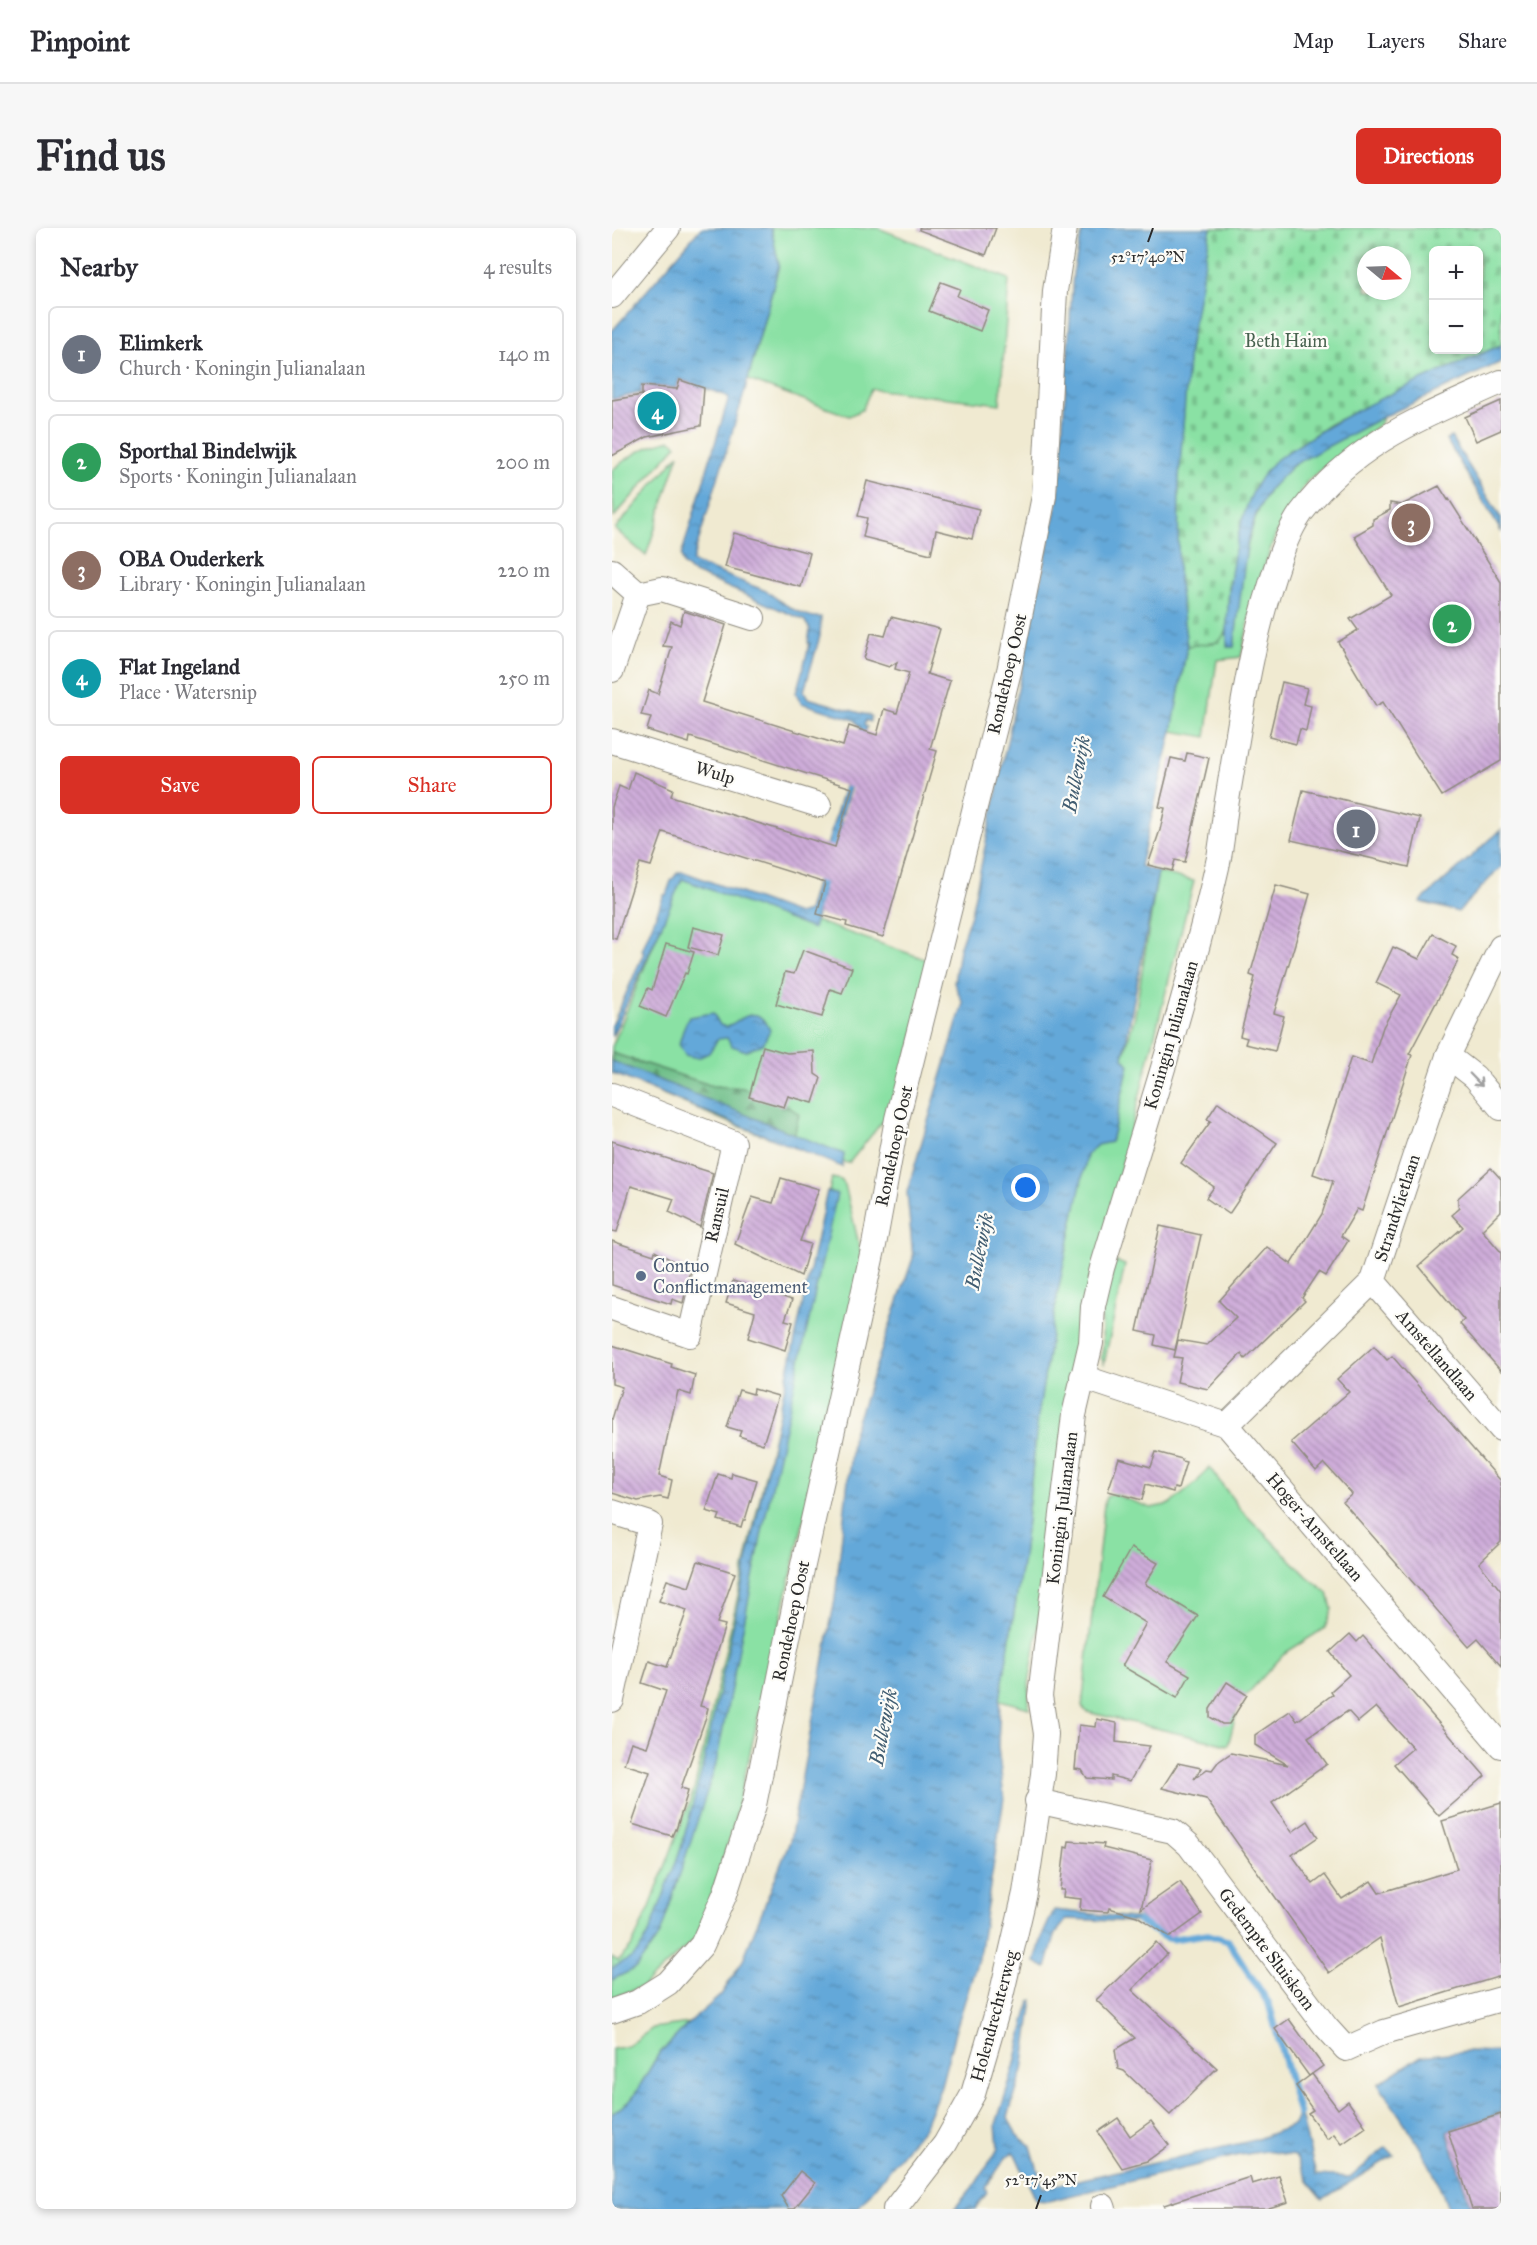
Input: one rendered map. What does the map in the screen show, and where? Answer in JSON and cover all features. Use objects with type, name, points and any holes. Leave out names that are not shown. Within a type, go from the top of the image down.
[{"type":"street","points":[[612,296],[668,228]]},
{"type":"street","name":"Rondehoep Oost","points":[[612,2011],[638,2002],[668,1983],[702,1945],[725,1894],[754,1804],[801,1574],[874,1245],[897,1119],[1014,648],[1044,496],[1055,291],[1065,228]]},
{"type":"street","name":"Koningin Julianalaan","points":[[1037,1802],[1046,1734],[1045,1722],[1040,1709],[1040,1696],[1074,1415],[1091,1343],[1093,1306],[1218,864],[1254,645],[1265,602],[1284,546],[1300,515],[1325,485],[1354,458],[1409,423],[1501,382]]},
{"type":"street","points":[[612,572],[638,594]]},
{"type":"street","points":[[638,594],[662,589],[753,618]]},
{"type":"street","points":[[612,670],[638,594]]},
{"type":"street","name":"Wulp","points":[[612,741],[819,805]]},
{"type":"street","name":"Strandvlietlaan","points":[[1227,1425],[1373,1281],[1448,1056],[1501,947]]},
{"type":"street","points":[[1448,1056],[1475,1077],[1501,1108]]},
{"type":"street","name":"Ransuil","points":[[612,1095],[734,1143],[690,1335],[612,1308]]},
{"type":"street","name":"Amstellandlaan","points":[[1373,1281],[1501,1429]]},
{"type":"street","points":[[1082,1377],[1227,1425]]},
{"type":"street","name":"Hoger-Amstellaan","points":[[1227,1425],[1501,1746]]},
{"type":"street","points":[[612,1512],[650,1524],[612,1700]]},
{"type":"street","name":"Gedempte Sluiskom","points":[[1037,1802],[1173,1831],[1189,1845],[1326,2027],[1346,2049],[1384,2032],[1501,1999]]},
{"type":"street","name":"Holendrechterweg","points":[[895,2209],[945,2144],[973,2094],[999,2006],[1025,1893],[1037,1802]]},
{"type":"green space","points":[[771,228],[878,228],[1009,279],[1000,404],[871,389],[862,410],[849,416],[748,380],[779,265]]},
{"type":"green space","name":"Beth Haim","points":[[1211,228],[1501,228],[1501,345],[1483,353],[1483,246],[1429,246],[1429,354],[1482,354],[1330,424],[1272,463],[1229,586],[1227,630],[1219,642],[1187,646],[1178,573],[1178,486],[1184,400],[1195,313]]},
{"type":"green space","points":[[1395,300],[1407,300],[1429,341],[1429,354],[1481,354],[1373,403],[1258,481],[1226,626],[1228,647],[1234,647],[1247,548],[1263,500],[1277,481],[1294,465],[1327,445],[1383,417],[1381,423],[1307,481],[1275,536],[1255,593],[1241,657],[1217,660],[1206,737],[1172,731],[1187,646],[1218,642],[1216,521]]},
{"type":"green space","points":[[1501,345],[1483,353],[1483,349]]},
{"type":"green space","points":[[671,440],[677,445],[614,517],[612,470],[640,451]]},
{"type":"green space","points":[[679,454],[646,556],[615,529]]},
{"type":"green space","points":[[1158,872],[1194,881],[1098,1259],[1029,1684],[1029,1708],[1000,1700],[1023,1557],[1038,1416],[1058,1291],[1087,1155],[1097,1144],[1111,1142],[1129,1065],[1123,1058],[1135,1015]]},
{"type":"green space","points":[[682,875],[931,961],[899,1101],[849,1163],[831,1161],[792,1146],[744,1088],[713,1086],[612,1053],[612,1047]]},
{"type":"green space","points":[[612,1053],[713,1086],[744,1088],[777,1098],[799,1114],[792,1146],[725,1121],[612,1072]]},
{"type":"green space","points":[[832,1178],[841,1180],[845,1185],[863,1262],[733,1827],[696,1938],[643,1986],[612,1998],[612,1957],[618,1961],[631,1947],[650,1907],[694,1790]]},
{"type":"green space","points":[[1115,1261],[1125,1265],[1104,1364],[1101,1357],[1103,1346],[1101,1310]]},
{"type":"green space","points":[[1209,1467],[1241,1510],[1307,1576],[1328,1593],[1332,1609],[1325,1628],[1285,1653],[1239,1703],[1228,1745],[1087,1712],[1082,1707],[1106,1497],[1113,1494],[1151,1508],[1170,1504],[1197,1482]]},
{"type":"green space","points":[[689,2023],[658,2055],[632,2099],[612,2114],[612,2049],[628,2046],[653,2028]]},
{"type":"water","points":[[701,228],[771,228],[779,265],[743,397],[692,562],[766,591],[799,612],[821,617],[820,636],[804,691],[808,698],[871,716],[870,722],[866,720],[864,725],[867,727],[863,744],[840,822],[842,823],[813,929],[682,879],[612,1037],[612,1026],[644,952],[642,950],[664,895],[678,872],[684,872],[798,914],[808,911],[861,728],[855,720],[801,703],[796,693],[810,643],[808,643],[810,629],[804,620],[690,571],[683,564],[681,556],[729,397],[679,379],[677,388],[641,385],[641,393],[612,399],[612,331]]},
{"type":"water","name":"Bullewijk","points":[[1083,228],[1211,228],[1189,349],[1179,479],[1178,574],[1187,646],[1172,731],[1140,866],[1158,872],[1123,1058],[1129,1065],[1111,1142],[1097,1145],[1087,1155],[1058,1291],[1038,1416],[1023,1557],[1000,1700],[998,1747],[1004,1798],[979,1956],[940,2089],[924,2127],[857,2209],[612,2209],[612,2114],[632,2099],[658,2055],[721,1995],[742,1962],[790,1841],[835,1599],[853,1433],[913,1258],[907,1192],[963,1003],[954,983],[959,949],[971,914],[1058,498],[1073,273]]},
{"type":"water","points":[[1501,345],[1501,362],[1383,417],[1293,465],[1269,490],[1256,514],[1247,544],[1234,647],[1227,647],[1228,602],[1241,526],[1248,502],[1258,482],[1271,465],[1287,452],[1352,413]]},
{"type":"water","points":[[1451,437],[1501,518],[1501,531],[1446,439]]},
{"type":"water","points":[[1501,830],[1501,867],[1458,912],[1420,902]]},
{"type":"water","points":[[713,1013],[720,1025],[727,1027],[746,1016],[756,1015],[765,1022],[770,1030],[763,1044],[746,1051],[732,1046],[727,1038],[718,1039],[709,1053],[698,1058],[685,1055],[679,1044],[689,1017]]},
{"type":"water","points":[[612,1061],[844,1154],[842,1167],[612,1073]]},
{"type":"water","points":[[827,1191],[837,1194],[762,1532],[716,1764],[660,1935],[636,1968],[612,1980],[612,1968],[639,1951],[651,1929],[681,1848],[702,1770]]},
{"type":"water","points":[[1054,1910],[1143,1919],[1137,1922],[1067,1919],[1056,1933],[1046,1968],[1035,1962],[1043,1934]]},
{"type":"water","points":[[1033,2000],[1023,2070],[1008,2117],[1016,2134],[1031,2146],[1043,2188],[1255,2140],[1294,2125],[1300,2111],[1316,2175],[1351,2177],[1386,2147],[1394,2155],[1323,2199],[1308,2181],[1295,2156],[1266,2151],[1240,2155],[1048,2201],[1036,2200],[1014,2152],[1007,2156],[985,2188],[987,2193],[975,2209],[954,2209],[976,2183],[998,2149],[996,2124],[1014,2067],[1030,2001]]},
{"type":"water","points":[[1466,2051],[1501,2052],[1501,2113],[1447,2131],[1471,2209],[1448,2209],[1427,2159],[1378,2084],[1421,2056]]},
{"type":"building","points":[[919,228],[996,228],[986,255],[919,230]]},
{"type":"building","points":[[941,282],[960,289],[957,296],[988,310],[980,331],[929,311]]},
{"type":"building","points":[[680,380],[704,388],[701,426],[647,437],[612,456],[612,400],[642,395],[642,386],[677,389]]},
{"type":"building","points":[[1501,401],[1501,430],[1476,441],[1465,417]]},
{"type":"building","points":[[867,481],[979,509],[972,539],[936,530],[931,554],[863,537],[867,518],[858,516]]},
{"type":"building","points":[[1439,486],[1501,582],[1501,761],[1442,796],[1383,702],[1376,706],[1338,642],[1358,630],[1350,619],[1391,595],[1354,536],[1373,525],[1373,519],[1390,510],[1390,503],[1402,505]]},
{"type":"building","points":[[734,533],[810,553],[801,587],[725,567]]},
{"type":"building","points":[[684,611],[726,625],[702,702],[843,746],[849,726],[877,735],[884,709],[897,713],[909,673],[895,669],[897,662],[889,667],[864,659],[871,633],[885,636],[891,617],[940,629],[927,674],[950,681],[930,749],[937,751],[883,937],[846,926],[847,922],[817,914],[825,883],[663,832],[651,866],[640,863],[616,939],[612,938],[612,807],[619,786],[628,790],[634,772],[673,789],[671,796],[835,847],[852,788],[690,737],[689,743],[647,730],[651,717],[641,715],[649,690],[658,694],[672,647],[663,646],[671,621],[680,625]]},
{"type":"building","points":[[1282,682],[1307,688],[1303,704],[1311,706],[1306,731],[1300,729],[1296,744],[1269,737]]},
{"type":"building","points":[[1187,753],[1209,758],[1185,862],[1175,860],[1172,871],[1148,865],[1165,808],[1159,807],[1171,758],[1185,761]]},
{"type":"building","points":[[1303,790],[1420,818],[1409,867],[1291,840]]},
{"type":"building","points":[[1276,885],[1310,894],[1274,1013],[1284,1016],[1275,1051],[1245,1044],[1247,1038],[1240,1036],[1255,977],[1250,975]]},
{"type":"building","points":[[693,927],[724,935],[718,955],[688,947]]},
{"type":"building","points":[[1433,934],[1456,946],[1452,955],[1459,959],[1409,1054],[1412,1055],[1362,1211],[1357,1209],[1341,1236],[1348,1241],[1326,1276],[1319,1272],[1302,1298],[1305,1301],[1245,1359],[1241,1354],[1208,1389],[1177,1382],[1182,1358],[1174,1357],[1178,1340],[1207,1345],[1236,1318],[1219,1301],[1267,1247],[1291,1264],[1322,1214],[1333,1181],[1313,1174],[1351,1057],[1371,1064],[1383,1027],[1401,995],[1376,983],[1393,947],[1419,959]]},
{"type":"building","points":[[666,944],[694,952],[687,974],[685,973],[666,1017],[640,1006],[648,988],[652,990]]},
{"type":"building","points":[[803,950],[852,968],[842,993],[830,989],[822,1017],[776,1004],[785,972],[794,974]]},
{"type":"building","points":[[763,1046],[787,1053],[814,1051],[815,1074],[821,1078],[813,1103],[788,1096],[784,1107],[749,1097]]},
{"type":"building","points":[[1218,1102],[1277,1143],[1229,1214],[1206,1198],[1214,1187],[1181,1163],[1211,1121],[1207,1119]]},
{"type":"building","points":[[612,1141],[713,1173],[700,1227],[669,1212],[674,1199],[631,1186],[617,1232],[612,1231]]},
{"type":"building","points":[[1491,1168],[1501,1179],[1501,1211],[1482,1230],[1501,1252],[1501,1371],[1460,1324],[1464,1320],[1419,1266],[1463,1227],[1452,1215],[1460,1208],[1458,1198]]},
{"type":"building","points":[[781,1178],[819,1189],[800,1241],[810,1244],[801,1276],[735,1244],[752,1197],[773,1203]]},
{"type":"building","points":[[1160,1226],[1201,1235],[1175,1350],[1154,1345],[1156,1335],[1137,1331]]},
{"type":"building","points":[[612,1241],[654,1255],[655,1251],[690,1270],[683,1303],[672,1299],[671,1304],[612,1285]]},
{"type":"building","points":[[733,1281],[792,1300],[785,1320],[793,1322],[785,1350],[748,1338],[755,1312],[726,1303]]},
{"type":"building","points":[[612,1345],[672,1364],[671,1367],[695,1375],[691,1395],[678,1391],[668,1434],[659,1476],[672,1480],[668,1499],[660,1497],[638,1501],[612,1493],[612,1419],[622,1387],[612,1384]]},
{"type":"building","points":[[1374,1346],[1387,1360],[1392,1356],[1501,1481],[1501,1542],[1479,1563],[1501,1591],[1501,1666],[1478,1639],[1469,1647],[1343,1502],[1352,1494],[1324,1463],[1316,1471],[1291,1442],[1349,1392],[1337,1379]]},
{"type":"building","points":[[754,1389],[778,1396],[763,1444],[739,1436],[741,1431],[727,1427],[739,1390],[753,1394]]},
{"type":"building","points":[[1156,1452],[1186,1462],[1178,1489],[1174,1488],[1173,1492],[1146,1484],[1142,1500],[1108,1491],[1119,1458],[1151,1467]]},
{"type":"building","points":[[732,1473],[757,1480],[741,1527],[718,1520],[720,1515],[706,1511],[718,1474],[731,1478]]},
{"type":"building","points":[[1131,1548],[1158,1563],[1145,1584],[1198,1616],[1167,1662],[1190,1675],[1177,1698],[1122,1666],[1146,1623],[1103,1597]]},
{"type":"building","points":[[698,1561],[735,1573],[717,1623],[725,1625],[700,1706],[708,1708],[681,1788],[688,1790],[676,1830],[672,1836],[632,1824],[650,1772],[624,1764],[631,1742],[647,1747],[666,1691],[642,1683],[649,1661],[667,1667],[687,1610],[659,1601],[667,1580],[689,1587]]},
{"type":"building","points":[[1350,1634],[1357,1642],[1363,1636],[1485,1776],[1439,1816],[1394,1764],[1413,1748],[1376,1707],[1358,1722],[1348,1711],[1308,1737],[1327,1764],[1272,1803],[1292,1832],[1308,1821],[1318,1837],[1292,1855],[1313,1884],[1325,1875],[1342,1899],[1371,1881],[1379,1893],[1457,1869],[1442,1821],[1501,1803],[1501,1976],[1399,2007],[1380,1938],[1329,1973],[1206,1799],[1162,1788],[1178,1763],[1201,1768],[1194,1779],[1207,1769],[1212,1770],[1218,1762],[1231,1753],[1288,1765],[1255,1745],[1255,1735],[1290,1711],[1297,1721],[1333,1694],[1331,1691],[1349,1675],[1330,1652]]},
{"type":"building","points":[[1227,1682],[1247,1695],[1229,1724],[1222,1724],[1210,1717],[1210,1709]]},
{"type":"building","points":[[1097,1719],[1117,1723],[1116,1742],[1150,1746],[1130,1781],[1111,1776],[1111,1780],[1087,1778],[1082,1770],[1075,1769],[1079,1725],[1096,1727]]},
{"type":"building","points":[[1069,1841],[1104,1844],[1103,1848],[1152,1860],[1141,1909],[1180,1882],[1202,1914],[1170,1937],[1137,1916],[1109,1908],[1108,1912],[1080,1910],[1081,1899],[1063,1897],[1064,1890],[1060,1890],[1065,1847],[1068,1848]]},
{"type":"building","points":[[1156,1942],[1167,1954],[1132,1990],[1217,2068],[1170,2115],[1124,2071],[1118,2069],[1115,2050],[1135,2038],[1096,2000]]},
{"type":"building","points":[[1289,2019],[1323,2066],[1309,2076],[1275,2029]]},
{"type":"building","points":[[1312,2074],[1338,2109],[1348,2101],[1366,2127],[1342,2144],[1334,2134],[1327,2139],[1308,2113],[1313,2110],[1296,2086]]},
{"type":"building","points":[[1501,2114],[1501,2209],[1472,2209],[1448,2131]]},
{"type":"building","points":[[1118,2118],[1130,2136],[1151,2121],[1169,2145],[1147,2161],[1122,2168],[1098,2132]]},
{"type":"building","points":[[800,2171],[815,2183],[794,2209],[789,2209],[781,2196]]},
{"type":"building","points":[[1279,2176],[1288,2202],[1266,2209],[1165,2209],[1164,2205],[1250,2177],[1252,2184]]},
{"type":"waterway","points":[[1139,1921],[1164,1937],[1173,1939],[1206,1934],[1228,1941],[1269,2004],[1299,2114]]},
{"type":"place","name":"Flat Ingeland","points":[[657,411]]},
{"type":"place","name":"OBA Ouderkerk","points":[[1411,523]]},
{"type":"place","name":"Sporthal Bindelwijk","points":[[1452,624]]},
{"type":"place","name":"Elimkerk","points":[[1356,829]]},
{"type":"place","name":"Contuo Conflictmanagement","points":[[641,1276]]}]
